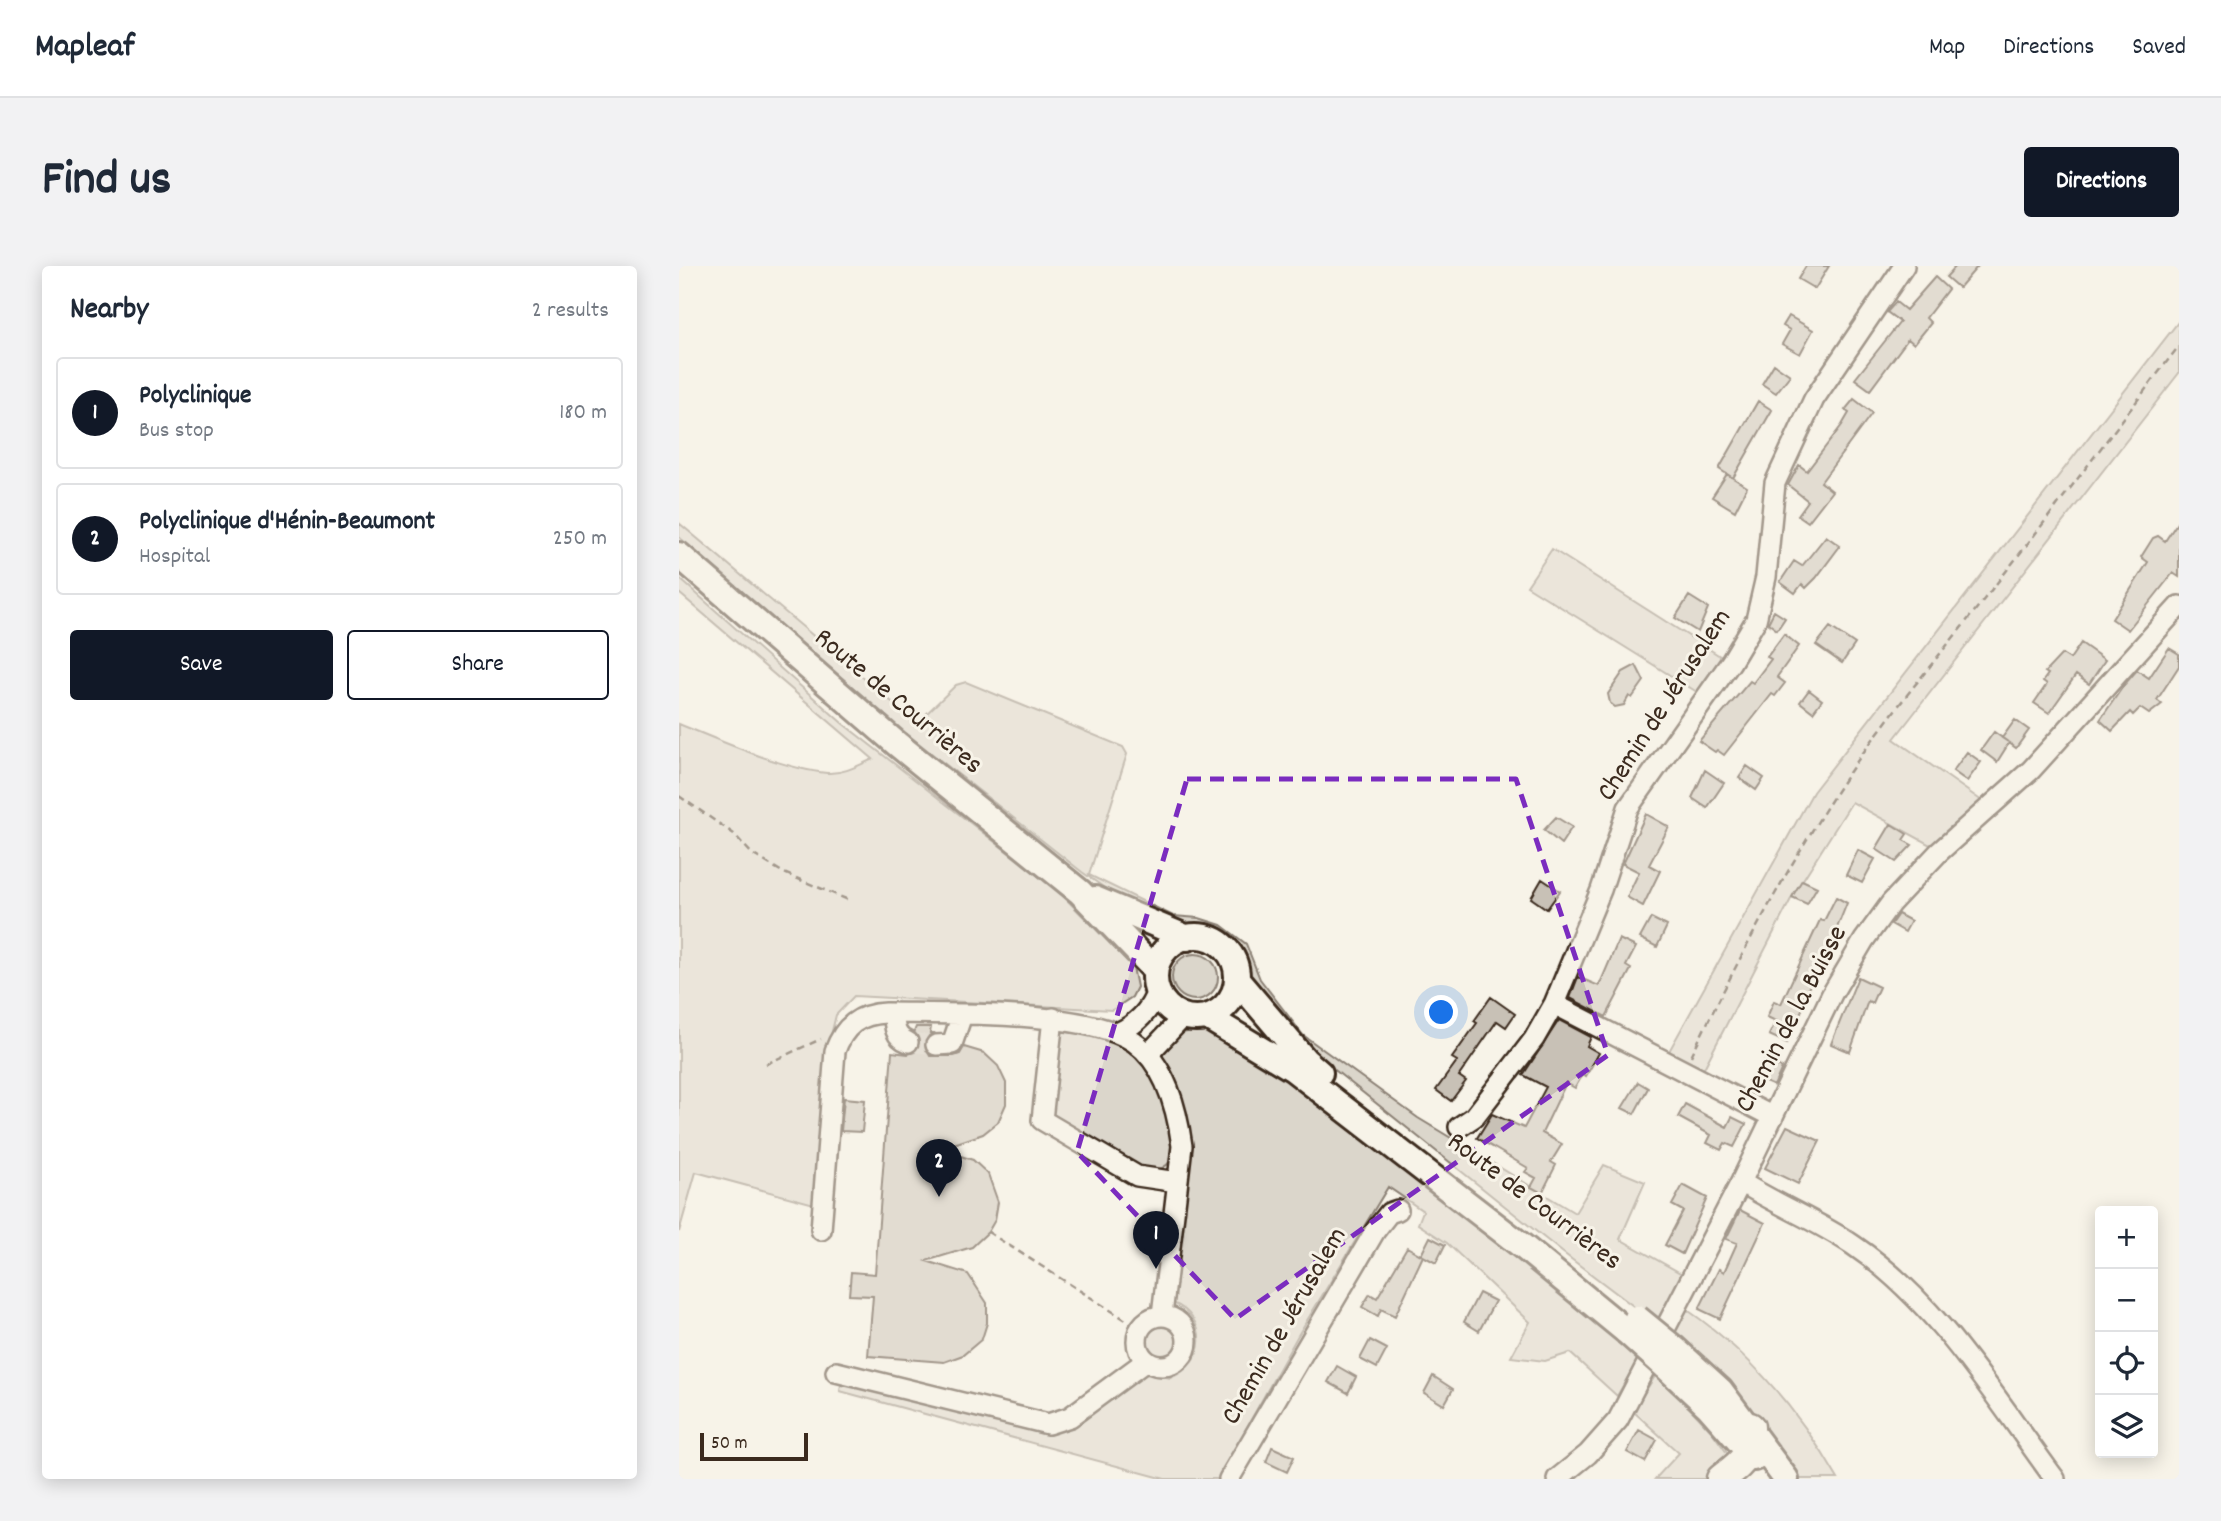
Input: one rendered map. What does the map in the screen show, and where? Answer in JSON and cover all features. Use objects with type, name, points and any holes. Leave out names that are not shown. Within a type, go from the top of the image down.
[{"type":"highway","points":[[1721,1479],[1744,1461],[1750,1439]]},
{"type":"main road","name":"Route de Courrières","points":[[679,555],[845,700],[1080,892],[1156,980]]},
{"type":"main road","name":"Route de Courrières","points":[[1080,892],[1188,938]]},
{"type":"main road","points":[[1198,936],[1222,946],[1235,968],[1237,980],[1227,1003],[1195,1017],[1172,1011],[1156,980],[1164,951],[1174,943],[1188,938],[1198,936]]},
{"type":"main road","name":"Route de Courrières","points":[[1237,980],[1305,1060],[1369,1115],[1670,1357],[1709,1407],[1750,1439],[1786,1479]]},
{"type":"main road","name":"Route de Courrières","points":[[1195,1017],[1293,1069],[1526,1249],[1632,1325]]},
{"type":"main road","name":"Route de Courrières","points":[[1750,1439],[1769,1479]]},
{"type":"street","name":"Chemin de Jérusalem","points":[[1459,1127],[1473,1117],[1534,1039],[1554,1004],[1601,890],[1628,808],[1731,662],[1756,620],[1766,577],[1775,483],[1814,400],[1905,266]]},
{"type":"street","name":"Chemin de la Buisse","points":[[1557,1479],[1588,1454],[1618,1420],[1741,1182],[1832,994],[1891,903],[1939,852],[2031,770],[2179,606]]},
{"type":"street","points":[[1117,1033],[1132,1027],[1153,1002],[1156,980]]},
{"type":"street","points":[[1554,1004],[1773,1117]]},
{"type":"street","points":[[821,1230],[835,1051],[846,1028],[871,1013],[894,1013],[1053,1018],[1117,1033],[1150,1057],[1174,1102],[1178,1120],[1182,1146],[1162,1315]]},
{"type":"street","points":[[894,1013],[896,1032],[900,1039],[908,1042]]},
{"type":"street","points":[[936,1045],[953,1044],[962,1015]]},
{"type":"street","points":[[1150,1057],[1153,1049],[1195,1017]]},
{"type":"street","points":[[1053,1018],[1042,1120],[1137,1177],[1177,1182]]},
{"type":"street","points":[[1741,1182],[1854,1246],[1913,1296],[1965,1357],[2055,1479]]},
{"type":"street","name":"Chemin de Jérusalem","points":[[1229,1479],[1375,1231],[1389,1213],[1398,1210]]},
{"type":"street","points":[[1162,1315],[1183,1325],[1187,1333],[1187,1349],[1183,1356],[1169,1366],[1161,1367],[1146,1361],[1137,1346],[1140,1329],[1152,1317],[1162,1315]]},
{"type":"street","points":[[836,1372],[1048,1424],[1069,1418],[1146,1361]]},
{"type":"path","points":[[1684,1071],[1746,946],[1795,857],[1844,781],[1896,708],[2031,540],[2179,346]]},
{"type":"path","points":[[679,796],[734,834],[751,854],[784,873],[851,901]]},
{"type":"path","points":[[766,1064],[846,1028]]},
{"type":"path","points":[[988,1233],[1140,1329]]},
{"type":"highlighted area","points":[[1187,779],[1516,779],[1608,1055],[1235,1319],[1077,1152]]},
{"type":"shaded area","points":[[2179,321],[2179,373],[1894,739],[1982,801],[1932,846],[1852,802],[1792,897],[1702,1072],[1668,1053],[1813,792]]},
{"type":"shaded area","points":[[679,523],[917,723],[956,685],[966,682],[1123,747],[1127,754],[1089,875],[1173,916],[1199,918],[1221,925],[1246,944],[1260,979],[1303,1035],[1418,1118],[1575,1213],[1604,1165],[1645,1182],[1620,1239],[1682,1274],[1657,1324],[1562,1252],[1301,1043],[1248,979],[1236,944],[1220,933],[1202,927],[1164,920],[1113,894],[1082,872],[907,734],[679,537]]},
{"type":"shaded area","points":[[1552,549],[1723,658],[1697,692],[1527,586]]},
{"type":"shaded area","points":[[679,578],[842,723],[1059,892],[1133,967],[1137,987],[1132,997],[1112,1010],[854,996],[836,1015],[826,1055],[814,1204],[696,1172],[679,1232],[679,724],[752,753],[810,770],[839,772],[873,759],[679,593]]},
{"type":"shaded area","points":[[1195,954],[1212,960],[1218,977],[1212,994],[1195,1000],[1178,994],[1172,977],[1178,960]]},
{"type":"shaded area","points":[[1064,1025],[1115,1041],[1130,1050],[1141,1062],[1164,1102],[1171,1124],[1174,1145],[1170,1161],[1158,1169],[1136,1168],[1048,1115],[1057,1032]]},
{"type":"shaded area","points":[[1201,1029],[1222,1032],[1239,1042],[1538,1270],[1639,1358],[1617,1396],[1570,1353],[1545,1361],[1511,1357],[1530,1322],[1447,1243],[1418,1224],[1423,1211],[1388,1187],[1297,1337],[1218,1479],[1165,1479],[840,1391],[842,1378],[1051,1432],[1065,1429],[1141,1371],[1170,1378],[1192,1362],[1197,1352],[1198,1330],[1185,1310],[1173,1303],[1190,1133],[1181,1099],[1163,1064],[1163,1053],[1173,1035]]},
{"type":"shaded area","points":[[1686,1309],[1731,1344],[1771,1385],[1807,1431],[1838,1479],[1799,1479],[1741,1402],[1673,1332]]},
{"type":"shaded area","points":[[1162,1327],[1173,1332],[1178,1343],[1173,1354],[1162,1359],[1151,1354],[1146,1343],[1151,1332]]},
{"type":"shaded area","points":[[1657,1373],[1712,1432],[1732,1460],[1708,1479],[1655,1479],[1679,1453],[1633,1411]]},
{"type":"building","points":[[1806,266],[1829,266],[1815,289],[1798,279]]},
{"type":"building","points":[[1956,266],[1978,266],[1959,288],[1946,277]]},
{"type":"building","points":[[1935,277],[1948,289],[1926,318],[1931,323],[1914,344],[1908,339],[1870,390],[1855,379],[1900,322],[1887,312],[1896,302],[1906,310]]},
{"type":"building","points":[[1789,316],[1813,330],[1800,354],[1782,344],[1790,330],[1783,326]]},
{"type":"building","points":[[1774,364],[1790,375],[1776,393],[1762,384]]},
{"type":"building","points":[[1854,399],[1872,413],[1821,482],[1832,491],[1808,522],[1798,515],[1808,501],[1788,485],[1799,465],[1807,471],[1842,425],[1849,413],[1845,410]]},
{"type":"building","points":[[1758,401],[1772,410],[1733,478],[1719,469]]},
{"type":"building","points":[[1727,474],[1747,487],[1735,511],[1712,497]]},
{"type":"building","points":[[2179,520],[2179,577],[2173,573],[2128,630],[2112,619],[2148,562],[2141,557],[2153,538],[2158,536],[2165,541]]},
{"type":"building","points":[[1826,536],[1840,546],[1806,588],[1802,584],[1795,593],[1780,582],[1794,561],[1802,566]]},
{"type":"building","points":[[1689,596],[1708,608],[1698,632],[1675,618]]},
{"type":"building","points":[[1774,611],[1785,618],[1777,630],[1768,623]]},
{"type":"building","points":[[1830,627],[1855,644],[1842,663],[1816,645]]},
{"type":"building","points":[[1784,634],[1799,646],[1777,677],[1785,683],[1775,696],[1772,694],[1724,755],[1717,750],[1715,752],[1699,741],[1750,681],[1753,683],[1771,659],[1767,657]]},
{"type":"building","points":[[2081,643],[2105,660],[2089,684],[2076,675],[2049,713],[2034,703],[2047,684],[2043,681],[2048,674],[2045,672],[2062,654],[2070,659]]},
{"type":"building","points":[[2169,648],[2179,654],[2179,666],[2157,700],[2162,704],[2149,714],[2140,708],[2133,715],[2130,712],[2112,731],[2100,720],[2124,685],[2137,670],[2149,678]]},
{"type":"building","points":[[1636,665],[1644,681],[1632,698],[1629,696],[1624,705],[1615,707],[1610,703],[1608,694],[1623,672]]},
{"type":"building","points":[[1809,690],[1822,700],[1813,712],[1800,702]]},
{"type":"building","points":[[2015,720],[2029,730],[2016,748],[2009,743],[1997,762],[1981,750],[1994,732],[2002,738]]},
{"type":"building","points":[[1967,752],[1981,762],[1967,781],[1953,771]]},
{"type":"building","points":[[1747,766],[1764,778],[1756,790],[1739,778]]},
{"type":"building","points":[[1705,770],[1724,783],[1707,808],[1692,798]]},
{"type":"building","points":[[1646,814],[1669,827],[1649,865],[1660,871],[1643,906],[1627,897],[1639,872],[1623,864]]},
{"type":"building","points":[[1556,817],[1572,827],[1561,844],[1544,830]]},
{"type":"building","points":[[1891,824],[1907,834],[1903,840],[1912,845],[1896,862],[1876,849]]},
{"type":"building","points":[[1858,850],[1875,859],[1862,883],[1846,875]]},
{"type":"building","points":[[1542,879],[1560,891],[1547,909],[1531,898]]},
{"type":"building","points":[[1802,880],[1817,887],[1807,904],[1792,897]]},
{"type":"building","points":[[1836,897],[1847,903],[1824,960],[1801,1001],[1805,1003],[1787,1043],[1769,1035],[1776,1021],[1767,1017],[1774,1001],[1781,1004],[1820,920],[1824,921]]},
{"type":"building","points":[[1898,914],[1911,921],[1905,932],[1891,924]]},
{"type":"building","points":[[1651,918],[1667,926],[1657,947],[1640,938]]},
{"type":"building","points":[[1619,939],[1636,947],[1626,966],[1631,969],[1606,1017],[1570,998],[1578,977],[1599,986]]},
{"type":"building","points":[[1858,977],[1879,987],[1872,1003],[1868,1001],[1850,1052],[1831,1044]]},
{"type":"building","points":[[1491,997],[1515,1014],[1506,1027],[1497,1021],[1459,1076],[1466,1081],[1451,1101],[1436,1090],[1457,1061],[1452,1058],[1477,1023],[1474,1021]]},
{"type":"building","points":[[1559,1020],[1591,1037],[1587,1046],[1599,1053],[1586,1076],[1583,1074],[1575,1088],[1566,1083],[1542,1133],[1562,1144],[1551,1162],[1556,1165],[1542,1193],[1531,1187],[1536,1178],[1525,1172],[1528,1168],[1477,1138],[1492,1114],[1524,1128],[1546,1087],[1523,1075]]},
{"type":"building","points":[[916,1027],[931,1027],[930,1033],[933,1033],[925,1039],[924,1045],[930,1056],[954,1056],[960,1054],[964,1047],[984,1053],[998,1066],[1006,1083],[1006,1104],[998,1122],[983,1134],[939,1149],[973,1160],[988,1174],[998,1202],[995,1220],[988,1232],[972,1247],[926,1261],[968,1274],[987,1303],[987,1323],[982,1339],[963,1355],[944,1362],[868,1356],[873,1296],[849,1295],[851,1272],[875,1274],[892,1052],[915,1052],[920,1042],[914,1032]]},
{"type":"building","points":[[1765,1060],[1782,1068],[1774,1086],[1756,1078]]},
{"type":"building","points":[[1638,1082],[1648,1088],[1634,1114],[1622,1108]]},
{"type":"building","points":[[844,1098],[865,1100],[862,1132],[841,1131]]},
{"type":"building","points":[[1685,1104],[1727,1127],[1732,1117],[1746,1124],[1734,1147],[1725,1143],[1721,1150],[1707,1143],[1711,1135],[1678,1117]]},
{"type":"building","points":[[1787,1126],[1820,1141],[1798,1184],[1765,1168]]},
{"type":"building","points":[[1683,1185],[1707,1198],[1682,1254],[1665,1245],[1683,1211],[1672,1205]]},
{"type":"building","points":[[1740,1210],[1765,1223],[1720,1319],[1699,1309],[1719,1269],[1724,1272],[1737,1243],[1726,1239]]},
{"type":"building","points":[[1430,1237],[1445,1245],[1436,1263],[1423,1256],[1395,1316],[1381,1309],[1378,1316],[1362,1307],[1370,1294],[1377,1298],[1407,1247],[1421,1255]]},
{"type":"building","points":[[1479,1293],[1495,1301],[1479,1331],[1464,1322]]},
{"type":"building","points":[[1370,1340],[1387,1349],[1377,1368],[1360,1359]]},
{"type":"building","points":[[1337,1366],[1356,1377],[1348,1393],[1328,1382]]},
{"type":"building","points":[[1433,1376],[1453,1389],[1444,1405],[1424,1393]]},
{"type":"building","points":[[1639,1430],[1657,1440],[1645,1462],[1627,1452]]},
{"type":"building","points":[[1272,1447],[1294,1457],[1287,1472],[1266,1462]]},
{"type":"tunnel","points":[[908,1042],[936,1045]]},
{"type":"place","name":"Polyclinique d'Hénin-Beaumont","points":[[939,1197]]},
{"type":"place","name":"Polyclinique","points":[[1156,1269]]}]
